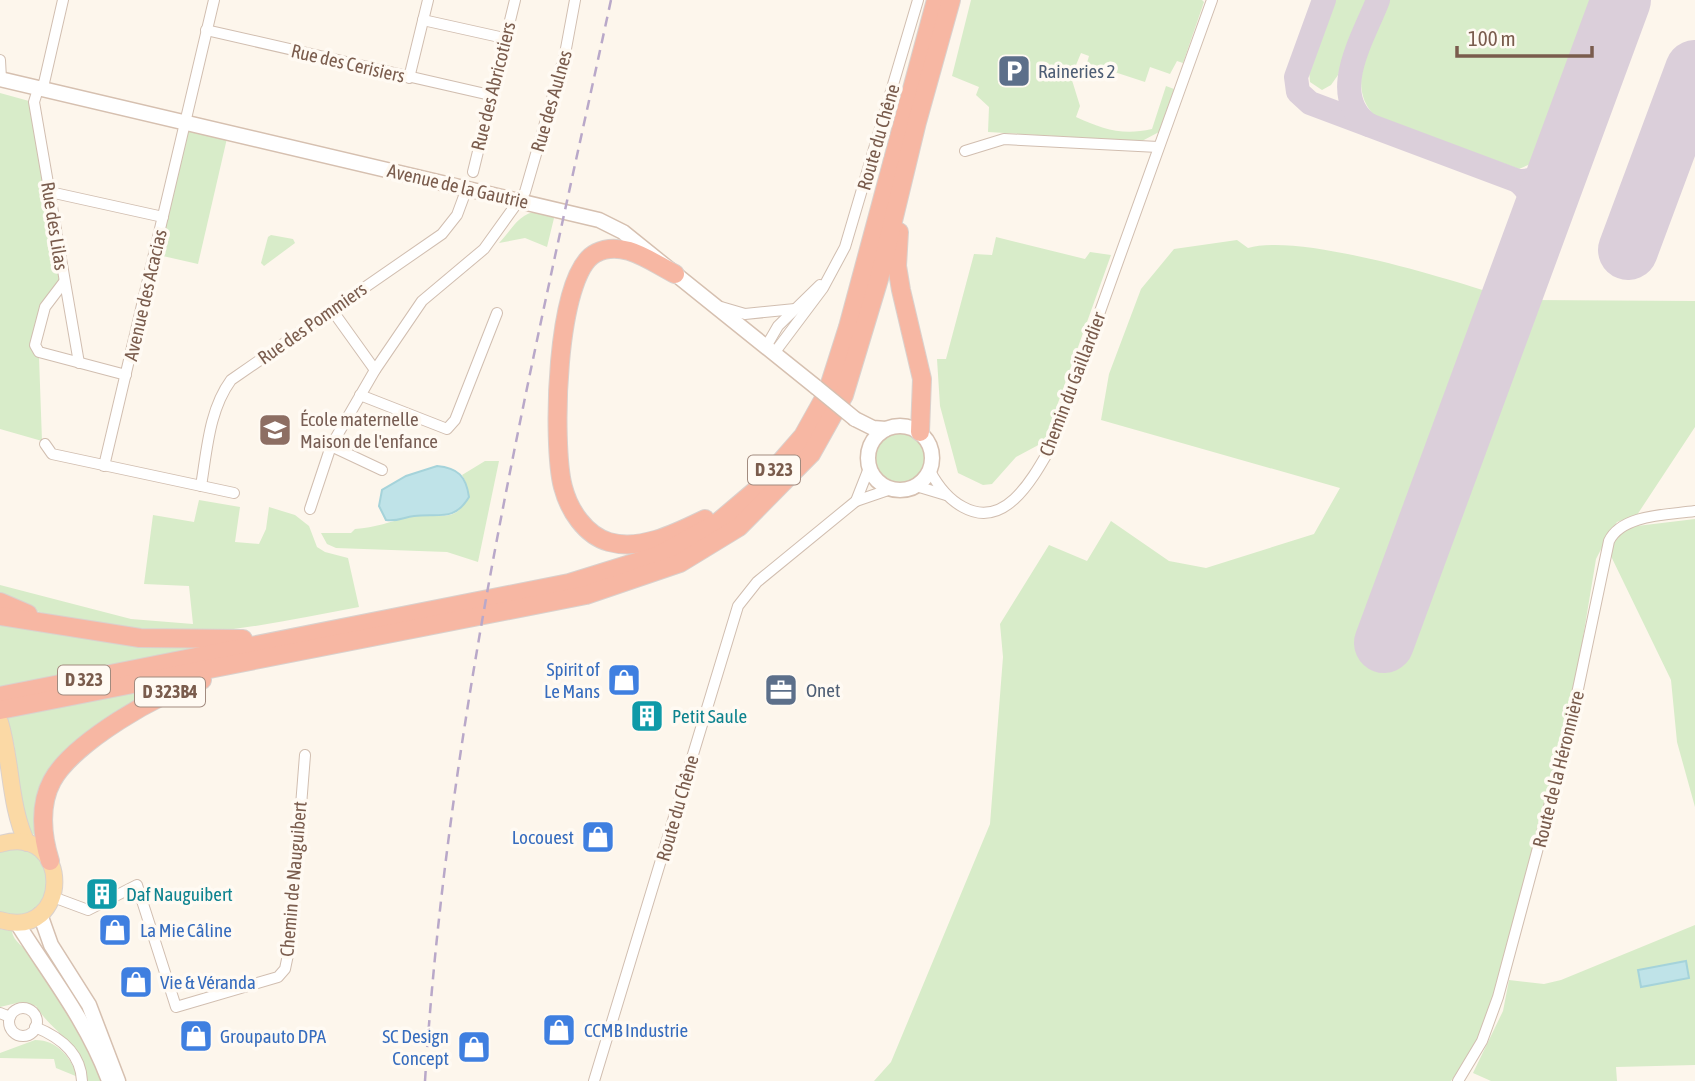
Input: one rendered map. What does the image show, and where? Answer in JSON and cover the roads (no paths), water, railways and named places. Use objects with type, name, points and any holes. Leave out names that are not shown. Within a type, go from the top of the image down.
[{"type":"highway","name":"D 323","points":[[6,702],[337,629],[569,583],[659,555],[688,541],[738,507],[803,436],[827,393],[848,327],[936,0]]},
{"type":"highway","name":"D 323","points":[[6,702],[394,633],[560,600],[633,581],[680,563],[739,527],[811,454],[844,395],[897,210],[917,122],[951,0]]},
{"type":"highway","points":[[897,210],[897,266],[922,379],[920,432]]},
{"type":"highway","points":[[675,274],[630,251],[613,248],[591,256],[574,280],[560,361],[559,455],[563,489],[584,527],[595,537],[618,544],[633,544],[668,536],[709,517],[738,497],[783,451],[803,436]]},
{"type":"highway","points":[[0,602],[27,613],[102,634]]},
{"type":"highway","points":[[0,616],[102,634],[218,640],[337,629]]},
{"type":"highway","name":"D 323B4","points":[[50,860],[44,842],[44,822],[46,793],[52,780],[74,755],[131,713],[159,697],[199,681],[394,633]]},
{"type":"main road","points":[[0,722],[10,762],[19,826],[27,843]]},
{"type":"main road","points":[[0,844],[27,843],[39,849],[50,860],[56,878],[53,897],[40,914],[17,923],[0,920]]},
{"type":"street","points":[[38,89],[44,83],[63,0]]},
{"type":"street","name":"Avenue des Acacias","points":[[104,466],[214,0]]},
{"type":"street","points":[[409,78],[428,0]]},
{"type":"street","name":"Rue des Abricotiers","points":[[472,172],[515,0]]},
{"type":"street","name":"Rue des Aulnes","points":[[520,200],[559,76],[575,0]]},
{"type":"street","name":"Route du Chêne","points":[[771,348],[808,310],[832,272],[853,223],[918,0]]},
{"type":"street","name":"Chemin du Gaillardier","points":[[916,486],[946,495],[972,512],[998,511],[1016,498],[1035,475],[1052,445],[1212,0]]},
{"type":"street","points":[[423,20],[504,38]]},
{"type":"street","name":"Rue des Cerisiers","points":[[206,30],[490,96]]},
{"type":"street","points":[[0,60],[0,79]]},
{"type":"street","name":"Avenue de la Gautrie","points":[[0,79],[520,200],[607,223],[623,232],[771,348],[855,419],[873,428],[886,429]]},
{"type":"street","name":"Rue des Lilas","points":[[38,89],[34,102],[79,363]]},
{"type":"street","points":[[965,151],[1004,139],[1158,147]]},
{"type":"street","name":"Rue des Pommiers","points":[[201,486],[214,413],[231,380],[442,234],[457,215],[467,188]]},
{"type":"street","points":[[50,192],[163,217]]},
{"type":"street","points":[[310,509],[331,446],[375,370],[422,301],[484,248],[520,200]]},
{"type":"street","name":"Route du Chêne","points":[[771,348],[778,327],[832,272]]},
{"type":"street","points":[[64,282],[45,307],[35,345],[42,354],[126,374]]},
{"type":"street","points":[[719,307],[745,314],[796,309]]},
{"type":"street","points":[[332,310],[375,370]]},
{"type":"street","points":[[360,395],[447,429],[455,420],[497,313]]},
{"type":"street","name":"Avenue de la Gautrie","points":[[855,419],[870,444]]},
{"type":"street","points":[[856,502],[869,468],[870,444],[886,429],[904,426],[920,432],[932,450],[930,471],[916,486],[891,489],[874,477],[869,468]]},
{"type":"street","points":[[45,444],[52,454],[234,493]]},
{"type":"street","points":[[331,446],[382,471]]},
{"type":"street","name":"Chemin du Gaillardier","points":[[930,471],[946,495]]},
{"type":"street","name":"Route du Chêne","points":[[594,1081],[738,606],[757,582],[856,502],[891,489]]},
{"type":"street","name":"Route de la Héronnière","points":[[1458,1081],[1482,1041],[1498,997],[1569,732],[1609,541],[1613,532],[1623,525],[1654,516],[1695,511]]},
{"type":"street","name":"Chemin de Nauguibert","points":[[53,897],[88,909],[137,885],[176,1007],[282,974],[290,945],[304,755]]},
{"type":"street","points":[[40,914],[51,945],[97,1023],[118,1081]]},
{"type":"street","points":[[17,923],[79,1015],[109,1081]]},
{"type":"street","points":[[25,1009],[35,1017],[35,1027],[26,1035],[17,1035],[5,1015],[25,1009]]},
{"type":"street","points":[[35,1027],[53,1035],[73,1053],[80,1066],[82,1081]]},
{"type":"water","points":[[437,466],[456,471],[463,478],[469,497],[463,505],[445,515],[386,520],[379,506],[382,490],[406,476]]},
{"type":"water","points":[[1686,961],[1689,978],[1641,987],[1638,970]]},
{"type":"railway","points":[[425,1081],[436,943],[473,672],[524,403],[611,0]]},
{"type":"place","name":"Raineries 2","points":[[1014,71]]},
{"type":"place","name":"École maternelle Maison de l'enfance","points":[[275,430]]},
{"type":"place","name":"Spirit of Le Mans","points":[[624,680]]},
{"type":"place","name":"Onet","points":[[781,690]]},
{"type":"place","name":"Petit Saule","points":[[647,716]]},
{"type":"place","name":"Locouest","points":[[598,837]]},
{"type":"place","name":"Daf Nauguibert","points":[[102,894]]},
{"type":"place","name":"La Mie Câline","points":[[115,930]]},
{"type":"place","name":"Vie & Véranda","points":[[136,982]]},
{"type":"place","name":"CCMB Industrie","points":[[559,1030]]},
{"type":"place","name":"Groupauto DPA","points":[[196,1036]]},
{"type":"place","name":"SC Design Concept","points":[[474,1047]]}]
